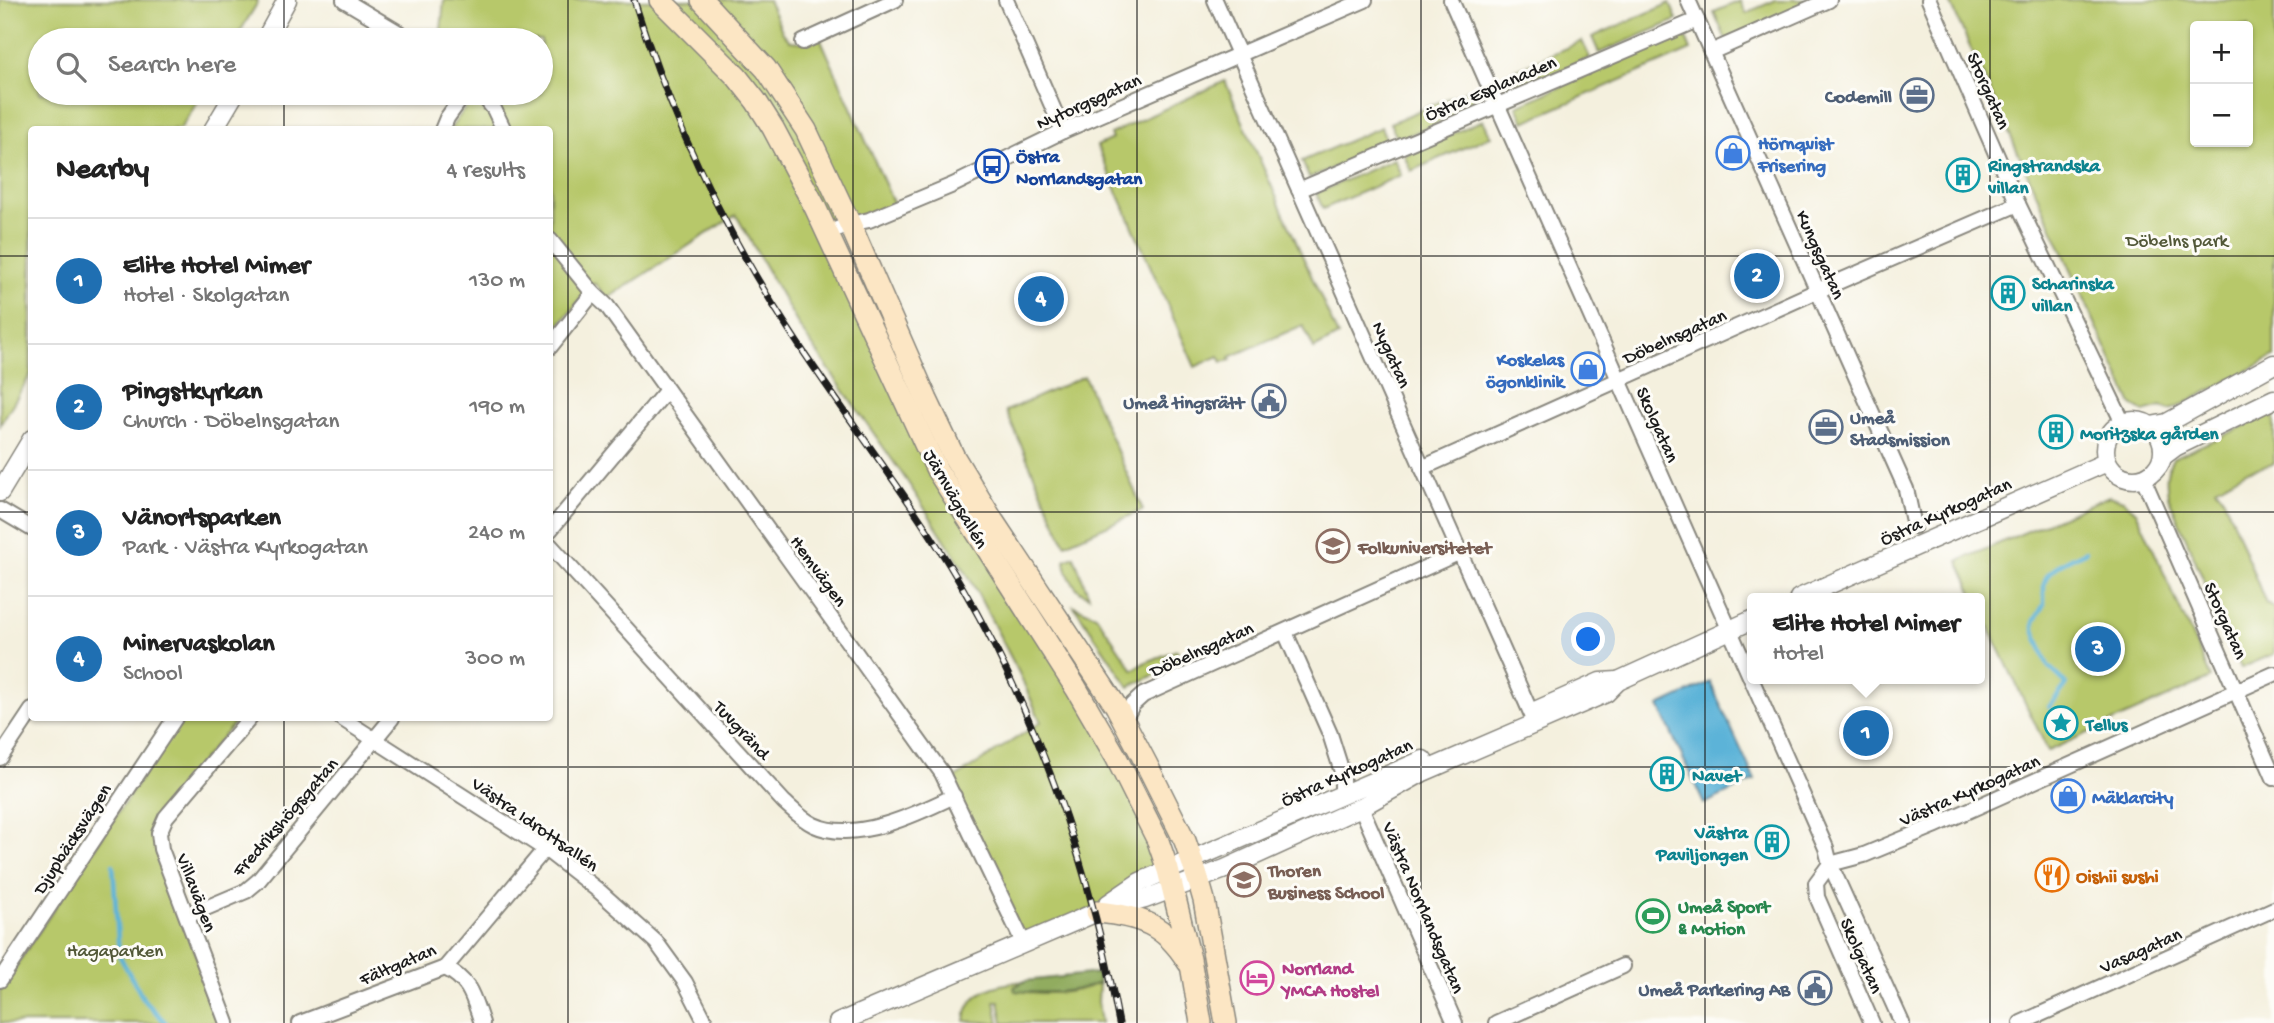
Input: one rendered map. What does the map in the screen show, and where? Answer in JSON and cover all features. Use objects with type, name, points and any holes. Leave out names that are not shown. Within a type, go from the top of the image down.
[{"type":"main road","name":"Järnvägsallén","points":[[660,0],[737,77],[756,101],[793,162],[937,470],[1076,688],[1116,757],[1158,841],[1194,975],[1201,1023]]},
{"type":"main road","name":"Järnvägsallén","points":[[702,0],[759,61],[795,111],[815,147],[926,400],[954,457],[993,521],[1102,684],[1174,818],[1204,900],[1226,1023]]},
{"type":"main road","points":[[1097,912],[1135,916],[1156,928],[1175,943],[1194,975]]},
{"type":"street","points":[[272,28],[287,0]]},
{"type":"street","points":[[344,0],[391,28]]},
{"type":"street","points":[[803,42],[895,0]]},
{"type":"street","points":[[1006,0],[1063,131]]},
{"type":"street","name":"Nygatan","points":[[1214,0],[1533,719]]},
{"type":"street","name":"Nytorgsgatan","points":[[827,233],[869,220],[953,185],[1063,131],[1365,0]]},
{"type":"street","name":"Skolgatan","points":[[1451,0],[1747,669]]},
{"type":"street","name":"Kungsgatan","points":[[1688,0],[1906,489],[1914,526]]},
{"type":"street","points":[[1711,52],[1829,0]]},
{"type":"street","name":"Storgatan","points":[[1929,0],[2018,204],[2123,423]]},
{"type":"street","name":"Östra Esplanaden","points":[[1299,190],[1697,20]]},
{"type":"street","points":[[215,126],[227,105]]},
{"type":"street","points":[[444,126],[456,105]]},
{"type":"street","points":[[491,105],[502,126]]},
{"type":"street","name":"Döbelnsgatan","points":[[1422,468],[2018,204]]},
{"type":"street","name":"Hemvägen","points":[[553,244],[607,306],[942,773],[1024,944]]},
{"type":"street","points":[[553,343],[593,293]]},
{"type":"street","points":[[2274,364],[2167,423],[2151,426],[2136,421],[2123,423],[2113,430],[2107,439],[2107,462],[2120,476],[2133,480],[2143,478],[2156,470],[2163,456],[2175,447],[2274,399]]},
{"type":"street","points":[[553,526],[667,390]]},
{"type":"street","points":[[2151,426],[2161,438],[2163,456]]},
{"type":"street","points":[[0,492],[28,446]]},
{"type":"street","name":"Östra Kyrkogatan","points":[[1810,593],[2107,462]]},
{"type":"street","name":"Storgatan","points":[[2143,478],[2274,778]]},
{"type":"street","points":[[0,510],[28,527]]},
{"type":"street","name":"Tuvgränd","points":[[553,548],[783,802],[814,825],[841,831],[860,831],[883,825],[954,796]]},
{"type":"street","name":"Döbelnsgatan","points":[[1124,721],[1137,699],[1458,553]]},
{"type":"street","name":"Östra Kyrkogatan","points":[[838,1023],[1097,912],[1137,902],[1170,879],[1361,807],[1423,772],[1533,719],[1600,682],[1618,681],[1747,622]]},
{"type":"street","points":[[1285,632],[1330,734],[1342,772],[1342,796]]},
{"type":"street","name":"Västra Kyrkogatan","points":[[1830,864],[1864,855],[1934,826],[2274,674]]},
{"type":"street","name":"Skolgatan","points":[[1754,684],[1826,848],[1830,864],[1902,1023]]},
{"type":"street","points":[[0,758],[28,716]]},
{"type":"street","name":"Östra Kyrkogatan","points":[[1195,870],[1342,796],[1533,719]]},
{"type":"street","name":"Djupbäcksvägen","points":[[0,980],[173,721]]},
{"type":"street","name":"Villavägen","points":[[227,1023],[161,849],[159,833],[166,817],[247,721]]},
{"type":"street","name":"Västra Idrottsallén","points":[[346,721],[545,849],[599,891],[656,942],[685,982],[706,1023]]},
{"type":"street","name":"Fredrikshögsgatan","points":[[187,915],[246,891],[258,881],[389,721]]},
{"type":"street","name":"Västra Norrlandsgatan","points":[[1361,807],[1455,1023]]},
{"type":"street","name":"Fältgatan","points":[[300,1023],[445,968],[545,849]]},
{"type":"street","name":"Skolgatan","points":[[1830,864],[1816,883],[1817,897],[1872,1023]]},
{"type":"street","name":"Vasagatan","points":[[2021,1023],[2274,909]]},
{"type":"street","points":[[1496,1023],[1622,966]]},
{"type":"street","points":[[445,968],[458,974],[469,986],[482,1023]]},
{"type":"green space","points":[[0,0],[257,0],[242,28],[28,28],[28,105],[195,105],[182,126],[28,126],[28,379],[0,425]]},
{"type":"green space","points":[[444,0],[768,0],[783,33],[790,41],[803,42],[819,35],[896,209],[827,233],[910,410],[1076,688],[1168,870],[1024,944],[949,782],[1041,722],[969,577],[907,481],[800,328],[736,215],[608,298],[594,283],[553,332],[553,126],[452,126],[469,105],[553,105],[553,28],[441,28]]},
{"type":"green space","points":[[1776,0],[1818,0],[1726,40],[1714,12],[1740,1],[1746,13]]},
{"type":"green space","name":"Döbelns park","points":[[1949,0],[2274,0],[2274,357],[2176,408],[2169,410],[2162,407],[2144,412],[2132,405]]},
{"type":"green space","points":[[1670,3],[1677,20],[1599,53],[1592,37]]},
{"type":"green space","points":[[1684,33],[1691,50],[1524,122],[1517,106]]},
{"type":"green space","points":[[1582,41],[1590,58],[1510,92],[1503,75]]},
{"type":"green space","points":[[1225,81],[1338,336],[1314,349],[1303,325],[1230,357],[1231,360],[1222,362],[1219,356],[1195,367],[1097,146],[1112,139],[1110,134]]},
{"type":"green space","points":[[1470,89],[1477,106],[1398,140],[1390,123]]},
{"type":"green space","points":[[1483,120],[1491,136],[1411,171],[1404,155]]},
{"type":"green space","points":[[1381,127],[1388,144],[1309,178],[1302,161]]},
{"type":"green space","points":[[1394,159],[1401,175],[1323,209],[1316,193]]},
{"type":"green space","points":[[1084,376],[1143,510],[1065,544],[1006,411]]},
{"type":"green space","points":[[2274,413],[2274,464],[2246,471],[2216,488],[2224,499],[2266,604],[2274,608],[2274,654],[2241,668],[2168,496],[2167,477],[2173,458]]},
{"type":"green space","points":[[2109,496],[2123,500],[2137,513],[2211,678],[2048,751],[1985,619],[1985,593],[1973,593],[1958,561]]},
{"type":"green space","points":[[1074,556],[1089,596],[1076,587],[1067,571],[1065,560]]},
{"type":"green space","points":[[1074,606],[1096,615],[1133,670],[1177,650],[1182,662],[1129,687]]},
{"type":"green space","name":"Hagaparken","points":[[179,721],[236,721],[157,812],[151,827],[221,1023],[0,1023],[0,990]]},
{"type":"green space","points":[[1097,973],[1099,983],[1068,991],[1026,992],[1015,991],[1014,987],[1025,981]]},
{"type":"green space","points":[[1025,981],[1015,987],[1035,992],[1057,993],[1079,990],[1099,983],[1101,1023],[1003,1023],[999,1001],[995,1001],[999,1023],[965,1021],[967,1010],[978,995],[1005,984]]},
{"type":"water","points":[[1710,682],[1755,780],[1704,804],[1659,706]]},
{"type":"waterway","points":[[2049,707],[2067,684],[2048,666],[2034,630],[2034,622],[2044,604],[2044,584],[2047,576],[2060,564],[2086,551]]},
{"type":"waterway","points":[[113,865],[119,955],[144,1000],[166,1023]]},
{"type":"railway","points":[[634,0],[683,131],[745,257],[793,336],[941,551],[989,635],[1015,688],[1059,796],[1077,852],[1093,908],[1119,1023]]},
{"type":"place","name":"Codemill","points":[[1917,95]]},
{"type":"place","name":"Hörnqvist Frisering","points":[[1733,153]]},
{"type":"place","name":"Östra Norrlandsgatan","points":[[992,166]]},
{"type":"place","name":"Ringstrandska villan","points":[[1963,175]]},
{"type":"place","name":"Pingstkyrkan","points":[[1757,276]]},
{"type":"place","name":"Scharinska villan","points":[[2008,293]]},
{"type":"place","name":"Minervaskolan","points":[[1041,299]]},
{"type":"place","name":"Koskelas ögonklinik","points":[[1588,369]]},
{"type":"place","name":"Umeå tingsrätt","points":[[1269,401]]},
{"type":"place","name":"Umeå Stadsmission","points":[[1826,427]]},
{"type":"place","name":"Moritzska gården","points":[[2056,432]]},
{"type":"place","name":"Folkuniversitetet","points":[[1333,546]]},
{"type":"place","name":"Vänortsparken","points":[[2098,649]]},
{"type":"place","name":"Tellus","points":[[2061,723]]},
{"type":"place","name":"Elite Hotel Mimer","points":[[1866,733]]},
{"type":"place","name":"Navet","points":[[1667,774]]},
{"type":"place","name":"Mäklarcity","points":[[2068,796]]},
{"type":"place","name":"Västra Paviljongen","points":[[1772,842]]},
{"type":"place","name":"Oishii sushi","points":[[2052,875]]},
{"type":"place","name":"Thoren Business School","points":[[1244,880]]},
{"type":"place","name":"Umeå Sport & Motion","points":[[1653,916]]},
{"type":"place","name":"Norrland YMCA Hostel","points":[[1257,978]]},
{"type":"place","name":"Umeå Parkering AB","points":[[1815,988]]}]
